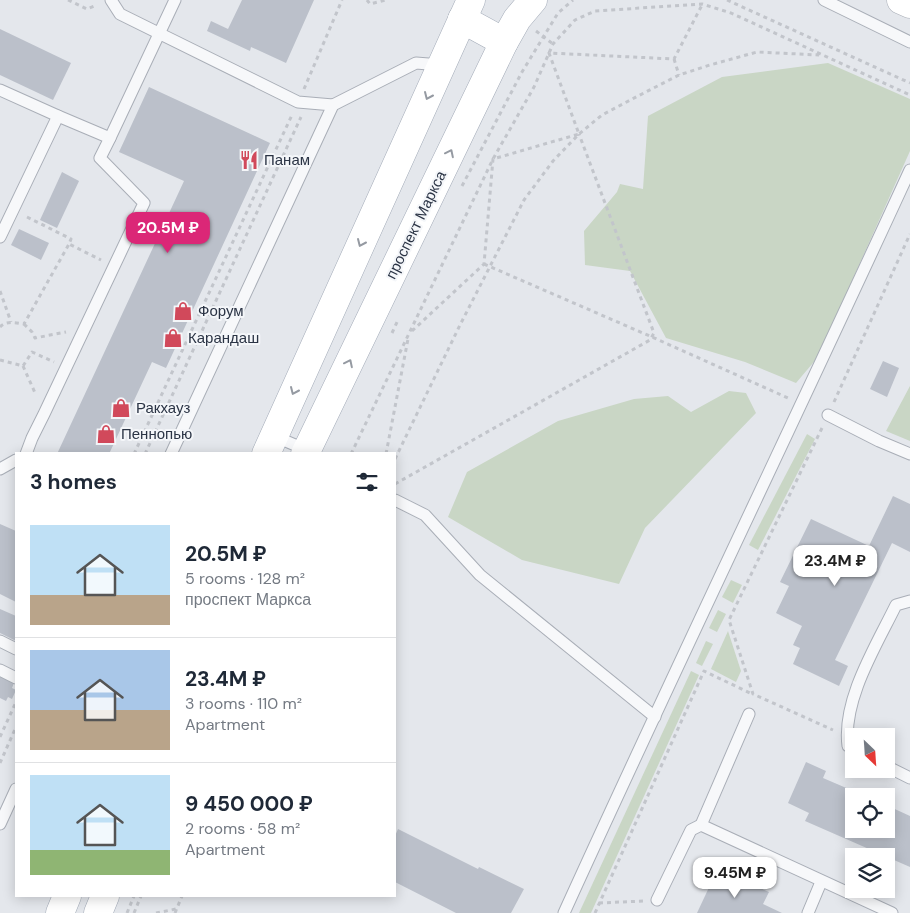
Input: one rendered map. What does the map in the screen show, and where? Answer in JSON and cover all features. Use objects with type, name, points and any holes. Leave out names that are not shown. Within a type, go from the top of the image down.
[{"type":"main road","name":"проспект Маркса","points":[[310,452],[504,42],[517,19],[533,0]]},
{"type":"main road","points":[[901,0],[910,4]]},
{"type":"main road","points":[[270,445],[467,9],[504,42]]},
{"type":"main road","points":[[60,913],[67,897]]},
{"type":"main road","points":[[98,913],[105,897]]},
{"type":"lane","points":[[27,452],[144,203],[100,158],[175,0]]},
{"type":"lane","points":[[824,0],[910,42]]},
{"type":"lane","points":[[107,2],[120,14],[158,34],[298,102],[333,105],[416,63],[442,65]]},
{"type":"lane","points":[[0,90],[110,138]]},
{"type":"lane","points":[[172,452],[333,105]]},
{"type":"lane","points":[[0,237],[58,116]]},
{"type":"lane","points":[[564,913],[910,170]]},
{"type":"lane","points":[[828,415],[879,441],[910,454]]},
{"type":"lane","points":[[270,445],[305,452]]},
{"type":"lane","points":[[0,469],[15,461]]},
{"type":"lane","points":[[396,500],[425,515],[480,575],[654,717]]},
{"type":"lane","points":[[849,728],[855,691],[896,606],[910,601]]},
{"type":"lane","points":[[0,641],[15,648]]},
{"type":"lane","points":[[0,670],[15,678]]},
{"type":"lane","points":[[657,900],[691,830],[701,825],[749,714]]},
{"type":"lane","points":[[895,770],[910,778]]},
{"type":"lane","points":[[0,824],[15,791]]},
{"type":"lane","points":[[701,825],[821,882],[892,913]]},
{"type":"lane","points":[[808,913],[821,882]]},
{"type":"path","points":[[68,0],[87,10],[107,2]]},
{"type":"path","points":[[135,452],[298,102],[342,0]]},
{"type":"path","points":[[367,0],[370,4],[386,0]]},
{"type":"path","points":[[459,193],[522,72],[558,13],[574,0]]},
{"type":"path","points":[[727,0],[910,83]]},
{"type":"path","points":[[679,75],[674,59],[702,4]]},
{"type":"path","points":[[351,452],[493,159],[534,87],[553,44],[575,20],[595,11],[702,4],[731,13],[910,95]]},
{"type":"path","points":[[396,457],[489,266],[524,200],[553,161],[579,134],[602,115],[679,75],[710,64],[756,52],[822,55]]},
{"type":"path","points":[[549,53],[674,59]]},
{"type":"path","points":[[396,483],[650,340],[654,333],[549,53]]},
{"type":"path","points":[[146,452],[302,117],[298,102]]},
{"type":"path","points":[[493,159],[579,134]]},
{"type":"path","points":[[386,452],[409,334],[484,264],[493,159]]},
{"type":"path","points":[[13,210],[71,239],[24,324]]},
{"type":"path","points":[[753,694],[729,620],[828,415],[910,234]]},
{"type":"path","points":[[69,244],[114,266]]},
{"type":"path","points":[[484,264],[802,404]]},
{"type":"path","points":[[0,291],[11,322]]},
{"type":"path","points":[[390,336],[398,319]]},
{"type":"path","points":[[1,324],[11,322],[24,324],[35,338],[85,328]]},
{"type":"path","points":[[23,366],[32,352],[67,367]]},
{"type":"path","points":[[0,360],[23,366]]},
{"type":"path","points":[[23,366],[44,414]]},
{"type":"path","points":[[595,913],[704,671],[845,736]]},
{"type":"path","points":[[0,737],[15,704]]},
{"type":"path","points":[[0,763],[15,729]]},
{"type":"path","points":[[127,913],[134,897]]},
{"type":"path","points":[[134,913],[141,897]]},
{"type":"path","points":[[156,913],[176,911],[182,897]]},
{"type":"path","points":[[599,904],[657,900]]},
{"type":"green space","points":[[828,63],[910,99],[910,151],[818,357],[796,383],[745,362],[666,338],[630,271],[585,265],[584,231],[617,192],[620,184],[643,189],[648,116],[722,77]]},
{"type":"green space","points":[[910,386],[910,441],[886,431]]},
{"type":"green space","points":[[729,391],[746,393],[756,413],[645,528],[619,584],[522,560],[448,517],[467,472],[558,421],[634,399],[668,396],[691,412]]},
{"type":"green space","points":[[807,434],[815,439],[758,550],[749,545]]},
{"type":"green space","points":[[731,580],[742,585],[733,603],[722,597]]},
{"type":"green space","points":[[718,610],[726,614],[717,632],[709,628]]},
{"type":"green space","points":[[728,631],[741,671],[736,682],[711,669]]},
{"type":"green space","points":[[706,641],[713,644],[702,666],[696,663]]},
{"type":"green space","points":[[691,671],[699,675],[591,913],[579,913]]},
{"type":"building","points":[[242,0],[314,0],[286,63],[251,47],[250,51],[207,31],[211,21],[228,29]]},
{"type":"building","points":[[0,29],[71,63],[53,100],[0,75]]},
{"type":"building","points":[[149,87],[270,143],[166,368],[152,362],[110,452],[58,452],[184,181],[119,152]]},
{"type":"building","points":[[62,172],[79,181],[57,228],[40,220]]},
{"type":"building","points":[[19,229],[49,243],[41,260],[11,245]]},
{"type":"building","points":[[883,361],[899,368],[887,397],[870,389]]},
{"type":"building","points":[[893,496],[910,504],[910,552],[892,543],[835,660],[848,666],[839,686],[793,664],[800,648],[793,645],[802,626],[776,613],[789,586],[780,582],[811,519],[869,546]]},
{"type":"building","points":[[0,524],[15,531],[15,602],[0,594]]},
{"type":"building","points":[[0,609],[15,616],[15,640],[0,633]]},
{"type":"building","points":[[0,676],[14,683],[12,688],[15,690],[15,692],[12,699],[8,697],[6,701],[0,698]]},
{"type":"building","points":[[806,762],[826,771],[823,778],[846,788],[845,838],[895,838],[895,809],[910,816],[910,867],[895,860],[895,848],[867,848],[805,821],[809,813],[788,803]]},
{"type":"building","points":[[398,829],[478,869],[479,867],[524,889],[511,913],[456,913],[396,883],[396,834]]},
{"type":"building","points":[[735,877],[769,892],[763,904],[782,913],[697,913],[712,881],[729,889]]},
{"type":"place","name":"Панам","points":[[249,160]]},
{"type":"place","name":"Форум","points":[[183,311]]},
{"type":"place","name":"Карандаш","points":[[173,338]]},
{"type":"place","name":"Ракхауз","points":[[121,408]]},
{"type":"place","name":"Пеннопью","points":[[106,434]]}]
